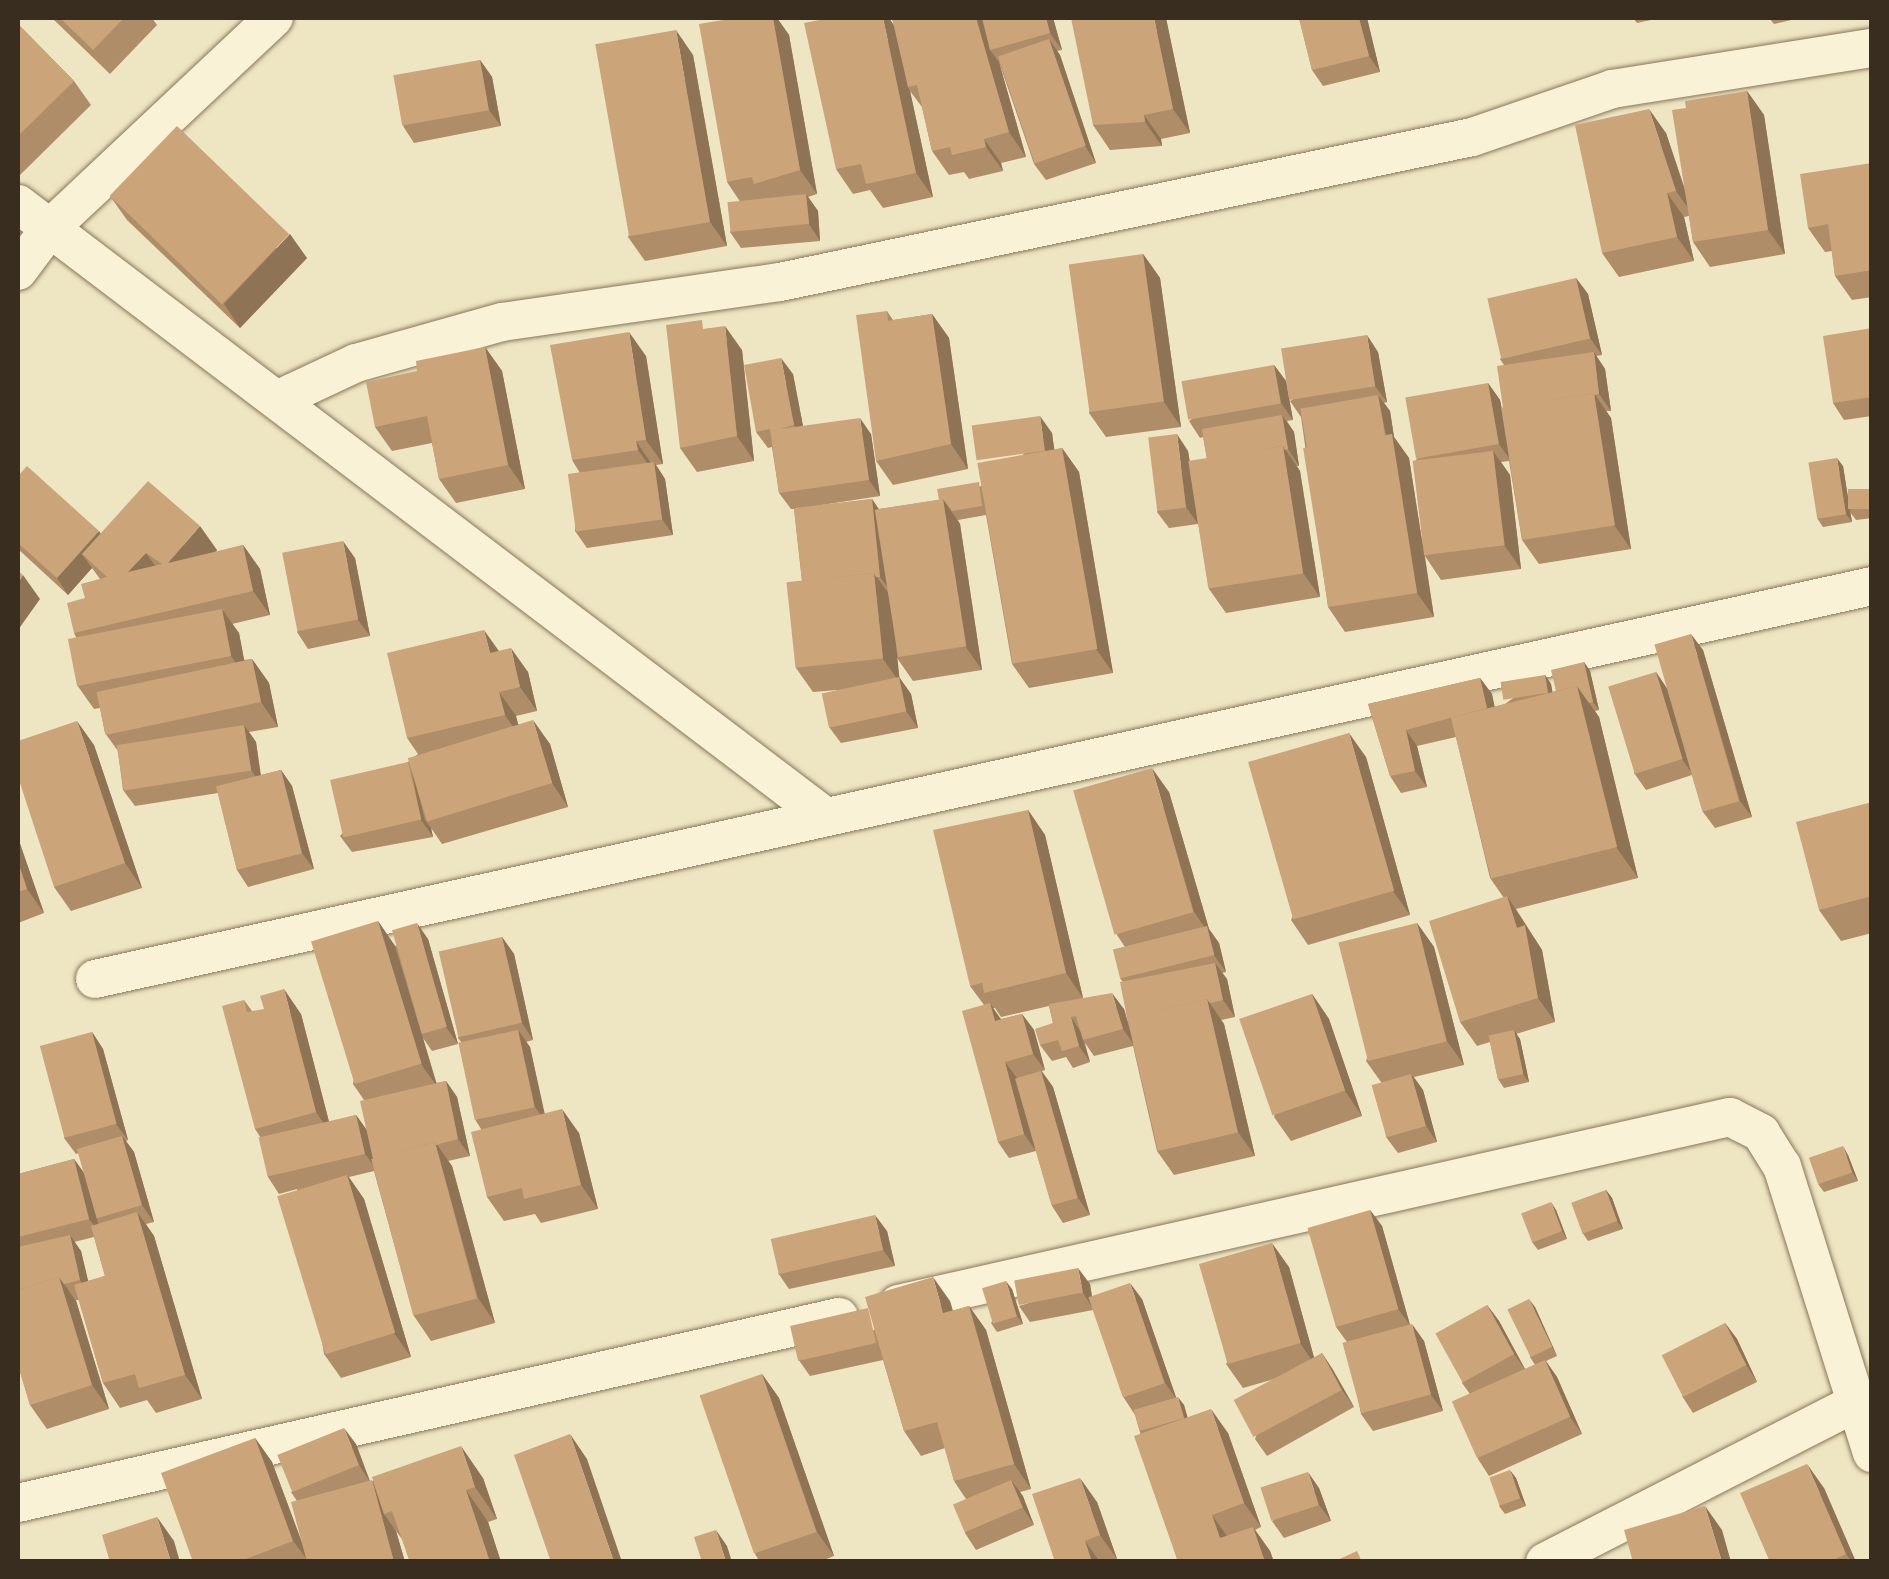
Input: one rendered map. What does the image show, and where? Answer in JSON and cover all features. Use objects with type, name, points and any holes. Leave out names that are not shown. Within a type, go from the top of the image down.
[{"type":"street","points":[[18,271],[50,228],[274,18]]},
{"type":"street","points":[[280,400],[356,363],[502,322],[780,282],[1472,137],[1612,89],[1872,48]]},
{"type":"street","points":[[18,204],[823,814]]},
{"type":"street","points":[[95,979],[823,814],[1872,586]]},
{"type":"street","points":[[18,1503],[1730,1117],[1761,1133],[1782,1166],[1872,1452]]},
{"type":"street","points":[[1546,1562],[1857,1402]]},
{"type":"building","points":[[60,18],[124,18],[93,50]]},
{"type":"building","points":[[735,18],[773,18],[800,170],[754,184],[752,177],[727,182],[699,24]]},
{"type":"building","points":[[830,18],[883,18],[916,173],[866,184],[861,164],[836,169],[804,23]]},
{"type":"building","points":[[892,18],[976,18],[1009,132],[984,139],[986,147],[952,155],[950,147],[932,151],[917,85],[908,87]]},
{"type":"building","points":[[982,18],[1046,18],[1050,33],[990,50]]},
{"type":"building","points":[[1071,18],[1154,18],[1173,109],[1144,115],[1145,122],[1093,125]]},
{"type":"building","points":[[1299,18],[1359,18],[1369,56],[1312,70]]},
{"type":"building","points":[[18,24],[74,81],[18,136]]},
{"type":"building","points":[[676,30],[710,222],[629,236],[595,44]]},
{"type":"building","points":[[1049,39],[1086,146],[1035,163],[998,57]]},
{"type":"building","points":[[480,60],[489,110],[402,126],[393,75]]},
{"type":"building","points":[[1747,91],[1768,230],[1693,242],[1672,110],[1686,108],[1685,101]]},
{"type":"building","points":[[1649,109],[1676,191],[1667,193],[1677,237],[1602,253],[1575,125]]},
{"type":"building","points":[[177,126],[289,234],[222,304],[110,196]]},
{"type":"building","points":[[1872,163],[1872,270],[1835,276],[1828,224],[1808,228],[1800,174]]},
{"type":"building","points":[[806,194],[809,224],[731,232],[727,202]]},
{"type":"building","points":[[1143,254],[1164,402],[1089,412],[1069,264]]},
{"type":"building","points":[[1576,278],[1590,338],[1501,359],[1487,298]]},
{"type":"building","points":[[887,311],[888,321],[932,314],[951,444],[876,461],[856,315]]},
{"type":"building","points":[[702,320],[703,329],[725,326],[737,436],[680,448],[666,325]]},
{"type":"building","points":[[1872,328],[1872,397],[1833,403],[1823,336]]},
{"type":"building","points":[[629,332],[646,440],[636,441],[638,450],[572,460],[550,345]]},
{"type":"building","points":[[1367,335],[1375,386],[1289,400],[1281,349]]},
{"type":"building","points":[[485,347],[508,465],[439,479],[427,416],[375,427],[366,382],[417,371],[416,361]]},
{"type":"building","points":[[1594,352],[1599,394],[1503,408],[1497,366]]},
{"type":"building","points":[[781,358],[794,425],[780,429],[860,418],[869,480],[779,493],[770,429],[756,432],[744,365]]},
{"type":"building","points":[[1274,365],[1281,403],[1188,420],[1181,381]]},
{"type":"building","points":[[1488,383],[1499,444],[1416,459],[1405,398]]},
{"type":"building","points":[[1594,393],[1615,525],[1522,540],[1501,408]]},
{"type":"building","points":[[1378,395],[1385,435],[1307,449],[1300,409]]},
{"type":"building","points":[[1282,415],[1288,449],[1283,446],[1207,459],[1202,429]]},
{"type":"building","points":[[1040,416],[1045,451],[977,460],[972,426]]},
{"type":"building","points":[[1177,434],[1186,507],[1157,511],[1148,438]]},
{"type":"building","points":[[1392,434],[1417,593],[1328,607],[1303,448]]},
{"type":"building","points":[[1283,446],[1303,573],[1208,588],[1188,461]]},
{"type":"building","points":[[1062,448],[1097,649],[1013,664],[977,463]]},
{"type":"building","points":[[1493,451],[1505,545],[1424,555],[1413,461]]},
{"type":"building","points":[[1837,458],[1846,514],[1817,519],[1808,463]]},
{"type":"building","points":[[654,462],[662,519],[576,532],[568,474]]},
{"type":"building","points":[[27,466],[99,531],[57,578],[18,543],[18,476]]},
{"type":"building","points":[[148,481],[200,526],[168,563],[243,545],[253,591],[74,633],[67,603],[85,598],[81,584],[107,577],[82,554]],"holes":[[[146,553],[162,564],[128,572]]]},
{"type":"building","points":[[979,482],[982,506],[952,511],[943,499],[939,500],[937,489]]},
{"type":"building","points":[[1848,489],[1872,489],[1872,509],[1848,509]]},
{"type":"building","points":[[872,499],[880,577],[874,573],[802,581],[794,508]]},
{"type":"building","points":[[943,499],[966,646],[898,657],[875,510]]},
{"type":"building","points":[[343,541],[358,620],[297,631],[282,553]]},
{"type":"building","points":[[874,573],[883,659],[795,668],[786,582]]},
{"type":"building","points":[[222,609],[231,656],[77,686],[68,639]]},
{"type":"building","points":[[484,630],[490,653],[511,648],[520,687],[499,692],[505,715],[407,738],[387,653]]},
{"type":"building","points":[[1691,634],[1739,801],[1702,812],[1654,644]]},
{"type":"building","points":[[252,659],[261,702],[106,735],[96,692]]},
{"type":"building","points":[[1584,662],[1593,702],[1589,703],[1577,686],[1556,691],[1551,670]]},
{"type":"building","points":[[1656,672],[1683,759],[1635,774],[1608,687]]},
{"type":"building","points":[[1545,675],[1548,693],[1503,700],[1501,682]]},
{"type":"building","points":[[899,677],[906,711],[829,728],[822,693]]},
{"type":"building","points":[[1480,678],[1487,708],[1406,730],[1415,771],[1390,776],[1368,704]]},
{"type":"building","points":[[1577,686],[1617,847],[1491,879],[1451,717]]},
{"type":"building","points":[[533,720],[552,783],[427,821],[408,758]]},
{"type":"building","points":[[77,721],[125,863],[54,887],[18,777],[18,741]]},
{"type":"building","points":[[244,725],[251,770],[124,791],[117,745]]},
{"type":"building","points":[[1349,733],[1394,891],[1293,920],[1248,762]]},
{"type":"building","points":[[408,762],[421,819],[343,837],[330,780]]},
{"type":"building","points":[[1152,768],[1193,912],[1115,935],[1073,791]]},
{"type":"building","points":[[281,770],[302,853],[237,870],[216,786]]},
{"type":"building","points":[[1872,802],[1872,896],[1819,910],[1796,822]]},
{"type":"building","points":[[1028,810],[1066,973],[984,993],[982,983],[970,986],[933,830]]},
{"type":"building","points":[[18,862],[27,889],[18,892]]},
{"type":"building","points":[[1507,896],[1517,928],[1525,925],[1538,998],[1460,1022],[1429,921]]},
{"type":"building","points":[[378,921],[422,1063],[355,1084],[311,941]]},
{"type":"building","points":[[417,923],[447,1027],[422,1034],[392,930]]},
{"type":"building","points":[[1417,923],[1447,1041],[1368,1061],[1338,943]]},
{"type":"building","points":[[1207,926],[1214,955],[1120,979],[1113,949]]},
{"type":"building","points":[[502,937],[522,1023],[458,1037],[439,952]]},
{"type":"building","points":[[1215,963],[1223,1000],[1210,1003],[1207,999],[1127,1018],[1120,982]]},
{"type":"building","points":[[284,989],[316,1112],[255,1129],[222,1006],[244,1000],[247,1012],[264,1009],[260,996]]},
{"type":"building","points":[[1112,993],[1123,1029],[1083,1040],[1076,1016],[1071,1017],[1079,1046],[1062,1051],[1058,1040],[1040,1045],[1035,1029],[1053,1023],[1049,1004]]},
{"type":"building","points":[[1312,994],[1345,1090],[1272,1116],[1239,1019]]},
{"type":"building","points":[[1207,999],[1238,1132],[1158,1151],[1127,1017]]},
{"type":"building","points":[[990,1003],[995,1021],[1022,1014],[1033,1054],[1005,1062],[1024,1134],[998,1142],[962,1011]]},
{"type":"building","points":[[518,1030],[534,1107],[475,1120],[458,1043]]},
{"type":"building","points":[[1514,1030],[1523,1074],[1498,1079],[1489,1035]]},
{"type":"building","points":[[92,1032],[117,1124],[64,1138],[40,1046]]},
{"type":"building","points":[[1041,1071],[1077,1198],[1051,1205],[1015,1078]]},
{"type":"building","points":[[1411,1074],[1426,1126],[1386,1137],[1372,1085]]},
{"type":"building","points":[[446,1081],[458,1139],[373,1159],[360,1101]]},
{"type":"building","points":[[562,1109],[581,1185],[524,1199],[522,1188],[487,1197],[471,1132]]},
{"type":"building","points":[[356,1115],[365,1154],[268,1176],[259,1137]]},
{"type":"building","points":[[122,1136],[142,1205],[97,1218],[77,1149]]},
{"type":"building","points":[[435,1142],[477,1298],[413,1316],[371,1159]]},
{"type":"building","points":[[1843,1146],[1852,1172],[1818,1184],[1809,1158]]},
{"type":"building","points":[[74,1159],[89,1219],[18,1237],[18,1174]]},
{"type":"building","points":[[347,1175],[395,1333],[325,1354],[277,1196]]},
{"type":"building","points":[[1606,1190],[1617,1221],[1583,1234],[1571,1203]]},
{"type":"building","points":[[1551,1202],[1562,1231],[1532,1242],[1521,1213]]},
{"type":"building","points":[[1370,1210],[1398,1309],[1336,1327],[1308,1228]]},
{"type":"building","points":[[137,1212],[185,1375],[139,1388],[135,1374],[103,1383],[74,1285],[105,1276],[91,1226]]},
{"type":"building","points":[[875,1215],[883,1250],[779,1274],[771,1239]]},
{"type":"building","points":[[70,1235],[80,1280],[64,1284],[59,1277],[18,1290],[18,1247]]},
{"type":"building","points":[[1272,1243],[1301,1343],[1228,1364],[1199,1264]]},
{"type":"building","points":[[1078,1268],[1083,1293],[1019,1305],[1014,1280]]},
{"type":"building","points":[[59,1277],[92,1385],[30,1405],[18,1365],[18,1290]]},
{"type":"building","points":[[933,1277],[943,1313],[969,1306],[1014,1464],[954,1481],[937,1422],[904,1431],[865,1297]]},
{"type":"building","points":[[1006,1281],[1017,1316],[993,1324],[982,1288]]},
{"type":"building","points":[[1130,1283],[1165,1383],[1123,1398],[1088,1297]]},
{"type":"building","points":[[1529,1299],[1552,1347],[1531,1357],[1507,1310]]},
{"type":"building","points":[[1487,1305],[1514,1354],[1463,1383],[1435,1334]]},
{"type":"building","points":[[868,1308],[876,1343],[798,1361],[790,1326]]},
{"type":"building","points":[[1725,1323],[1746,1365],[1683,1397],[1662,1355]]},
{"type":"building","points":[[1412,1324],[1431,1395],[1361,1413],[1342,1343]]},
{"type":"building","points":[[1322,1353],[1342,1390],[1253,1437],[1234,1400]]},
{"type":"building","points":[[1545,1360],[1570,1417],[1477,1458],[1452,1401]]},
{"type":"building","points":[[762,1374],[816,1532],[754,1553],[700,1395]]},
{"type":"building","points":[[1178,1397],[1184,1418],[1140,1431],[1134,1410]]},
{"type":"building","points":[[1211,1409],[1244,1503],[1212,1515],[1220,1538],[1253,1527],[1265,1562],[1178,1562],[1134,1436]]},
{"type":"building","points":[[344,1428],[359,1465],[292,1492],[277,1455]]},
{"type":"building","points":[[570,1434],[614,1562],[551,1562],[514,1455]]},
{"type":"building","points":[[255,1438],[293,1541],[238,1562],[193,1562],[161,1473]]},
{"type":"building","points":[[461,1446],[475,1487],[466,1490],[490,1562],[410,1562],[392,1511],[384,1514],[372,1477]]},
{"type":"building","points":[[1807,1464],[1846,1554],[1829,1562],[1770,1562],[1740,1493]]},
{"type":"building","points":[[1510,1470],[1520,1498],[1500,1506],[1489,1478]]},
{"type":"building","points":[[1308,1472],[1319,1505],[1271,1521],[1260,1487]]},
{"type":"building","points":[[1080,1478],[1100,1535],[1085,1541],[1092,1562],[1055,1562],[1032,1494]]},
{"type":"building","points":[[372,1480],[394,1562],[307,1562],[291,1502]]},
{"type":"building","points":[[1011,1480],[1023,1508],[965,1532],[953,1505]]},
{"type":"building","points":[[1705,1506],[1722,1562],[1633,1562],[1624,1530]]},
{"type":"building","points":[[157,1517],[171,1562],[110,1562],[102,1535]]},
{"type":"building","points":[[716,1530],[726,1562],[702,1562],[694,1537]]},
{"type":"building","points":[[1357,1551],[1362,1562],[1333,1562]]}]
